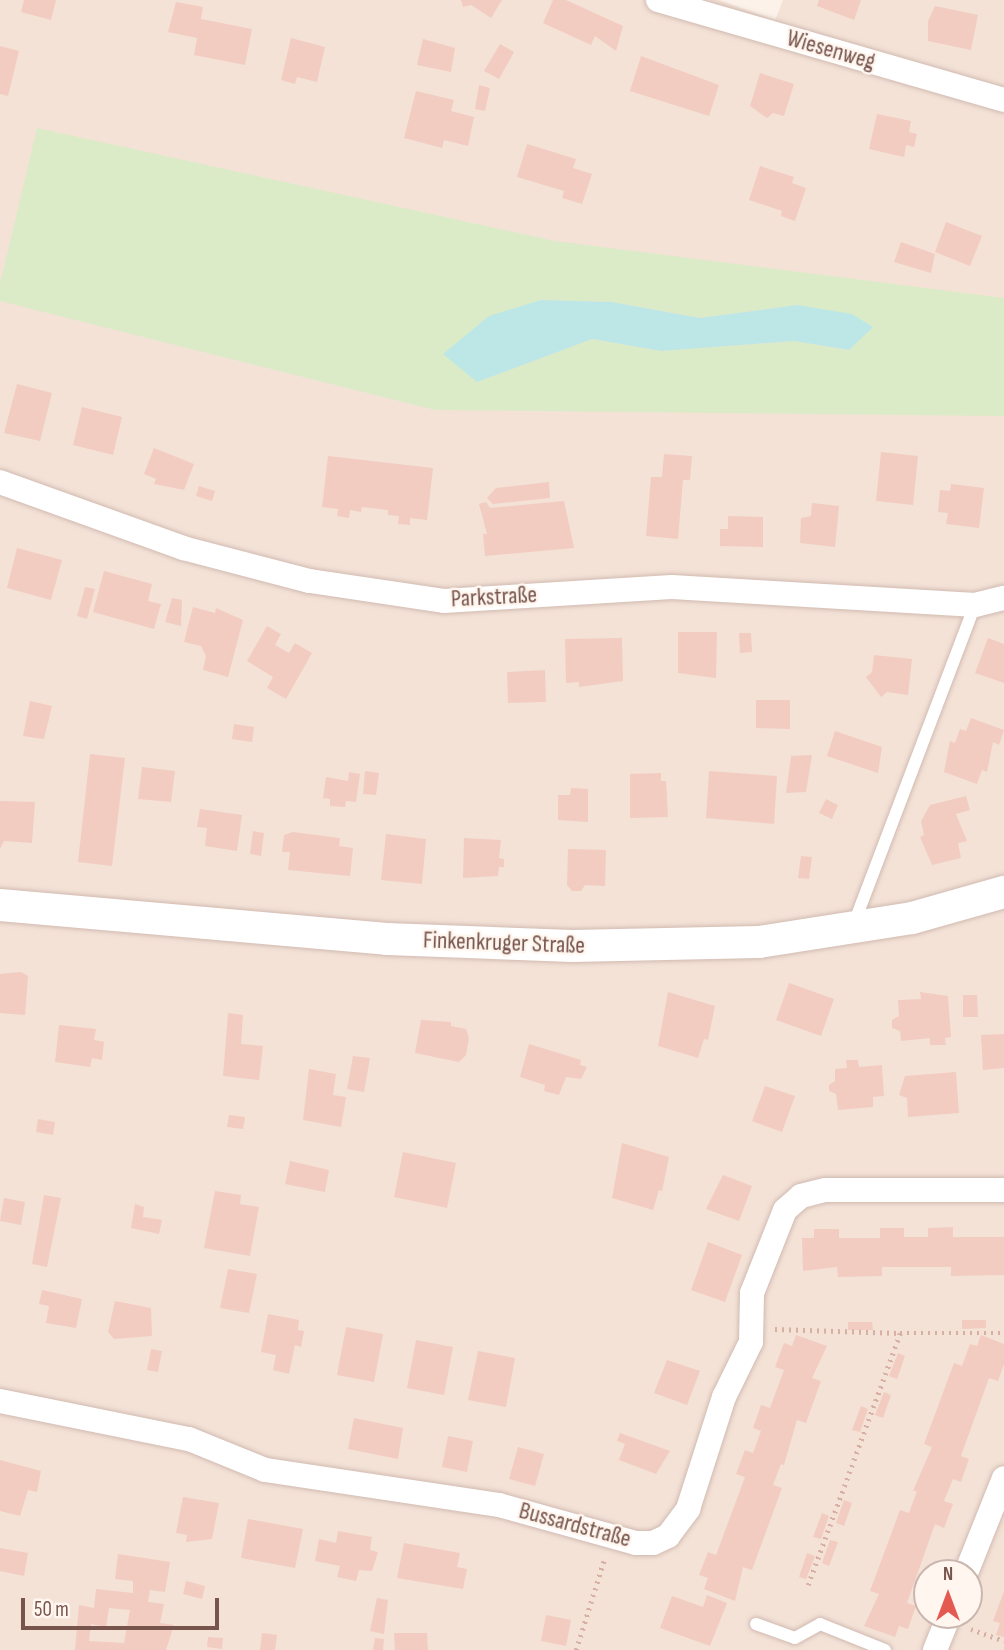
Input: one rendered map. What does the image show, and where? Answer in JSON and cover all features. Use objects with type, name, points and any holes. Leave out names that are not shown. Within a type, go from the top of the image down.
[{"type":"street","name":"Wiesenweg","points":[[658,0],[1004,100]]},
{"type":"street","name":"Parkstraße","points":[[0,482],[183,548],[310,581],[444,601],[672,587],[975,605],[1004,598]]},
{"type":"street","name":"Finkenkruger Straße","points":[[0,905],[387,939],[572,946],[759,942],[852,930],[912,918],[1004,892]]},
{"type":"street","name":"Bussardstraße","points":[[0,1401],[189,1439],[265,1471],[499,1505],[613,1537],[653,1543],[679,1525],[724,1397],[751,1342],[752,1293],[776,1223],[802,1196],[825,1190],[1004,1190]]},
{"type":"street","points":[[972,1559],[1004,1478]]},
{"type":"street","points":[[935,1650],[944,1629]]},
{"type":"lane","points":[[852,930],[975,605]]},
{"type":"lane","points":[[756,1624],[794,1638],[820,1624],[885,1650]]},
{"type":"path","points":[[752,1324],[798,1333],[1004,1333]]},
{"type":"path","points":[[808,1585],[900,1333]]},
{"type":"path","points":[[576,1650],[613,1537]]},
{"type":"path","points":[[975,1629],[1004,1641]]},
{"type":"shaded area","points":[[0,0],[719,0],[775,20],[783,0],[1004,0],[1004,1650],[0,1650]]},
{"type":"green space","points":[[37,128],[555,241],[1004,298],[1004,416],[435,410],[0,301],[0,284]],"holes":[[[541,300],[612,302],[700,318],[797,305],[848,350],[794,341],[661,351],[592,339],[477,382]]]},
{"type":"water","points":[[541,300],[612,302],[700,318],[797,305],[852,314],[873,327],[849,350],[794,341],[661,351],[592,339],[477,382],[443,354],[489,316]]},
{"type":"building","points":[[24,0],[56,0],[51,20],[21,12]]},
{"type":"building","points":[[461,0],[502,0],[491,18],[471,5],[463,7]]},
{"type":"building","points":[[553,0],[566,0],[623,26],[616,51],[595,36],[591,45],[543,23]]},
{"type":"building","points":[[819,0],[861,0],[854,20],[817,6]]},
{"type":"building","points":[[176,2],[203,7],[201,19],[252,29],[245,65],[194,55],[197,38],[168,32]]},
{"type":"building","points":[[935,6],[978,15],[971,50],[928,41],[928,21]]},
{"type":"building","points":[[291,38],[325,47],[317,82],[297,77],[295,84],[281,80]]},
{"type":"building","points":[[423,39],[455,48],[451,72],[417,65]]},
{"type":"building","points":[[500,44],[514,52],[499,79],[484,71]]},
{"type":"building","points":[[0,46],[19,51],[8,96],[0,94]]},
{"type":"building","points":[[641,56],[719,85],[709,116],[630,91]]},
{"type":"building","points":[[760,73],[794,84],[784,116],[773,113],[767,118],[750,106]]},
{"type":"building","points":[[479,85],[490,88],[485,111],[475,109]]},
{"type":"building","points":[[416,91],[454,100],[451,111],[474,117],[468,146],[444,140],[442,148],[404,138]]},
{"type":"building","points":[[877,114],[911,121],[909,132],[917,134],[914,147],[906,145],[904,157],[869,149]]},
{"type":"building","points":[[527,144],[576,159],[573,168],[592,174],[582,204],[562,198],[564,191],[517,177]]},
{"type":"building","points":[[760,166],[794,177],[792,183],[806,188],[795,221],[781,216],[782,211],[749,200]]},
{"type":"building","points":[[946,222],[982,236],[970,266],[935,252]]},
{"type":"building","points":[[901,242],[935,254],[931,273],[894,262]]},
{"type":"building","points":[[17,384],[52,393],[40,441],[4,433]]},
{"type":"building","points":[[82,407],[122,417],[113,455],[73,445]]},
{"type":"building","points":[[154,448],[194,464],[184,490],[154,484],[156,479],[144,474]]},
{"type":"building","points":[[881,452],[918,456],[913,505],[876,501]]},
{"type":"building","points":[[664,454],[692,456],[690,480],[683,480],[678,539],[646,536],[651,477],[662,477]]},
{"type":"building","points":[[328,456],[433,468],[427,520],[410,518],[410,525],[398,524],[399,516],[388,515],[388,510],[362,507],[361,512],[350,510],[349,518],[337,516],[338,509],[322,507]]},
{"type":"building","points":[[549,482],[550,498],[493,504],[487,498],[496,488]]},
{"type":"building","points":[[951,484],[984,488],[979,528],[946,524],[948,513],[938,512],[940,490],[950,491]]},
{"type":"building","points":[[199,486],[215,491],[212,501],[196,496]]},
{"type":"building","points":[[564,501],[574,548],[485,556],[483,534],[487,534],[479,504],[486,502],[490,508]]},
{"type":"building","points":[[812,503],[839,506],[835,547],[800,543],[801,518],[811,516]]},
{"type":"building","points":[[728,516],[763,517],[763,547],[720,546],[720,529],[728,529]]},
{"type":"building","points":[[17,548],[62,560],[51,600],[7,588]]},
{"type":"building","points":[[104,571],[152,584],[148,601],[161,604],[154,629],[93,612]]},
{"type":"building","points":[[85,587],[95,589],[87,619],[77,616]]},
{"type":"building","points":[[172,598],[182,600],[181,626],[165,622]]},
{"type":"building","points":[[193,607],[215,613],[216,608],[243,620],[228,677],[203,670],[206,656],[201,646],[184,642]]},
{"type":"building","points":[[267,626],[281,634],[275,645],[289,653],[295,643],[312,653],[286,699],[267,688],[273,677],[247,661]]},
{"type":"building","points":[[678,632],[717,632],[716,678],[678,673]]},
{"type":"building","points":[[739,633],[751,633],[752,652],[740,653]]},
{"type":"building","points":[[622,638],[623,681],[579,687],[579,682],[566,683],[565,639]]},
{"type":"building","points":[[988,638],[1004,644],[1004,683],[975,673]]},
{"type":"building","points":[[874,655],[912,659],[908,695],[887,692],[881,697],[866,677],[872,672]]},
{"type":"building","points":[[545,670],[546,702],[508,703],[507,672]]},
{"type":"building","points":[[756,700],[790,700],[790,729],[756,728]]},
{"type":"building","points":[[30,701],[52,706],[44,739],[23,736]]},
{"type":"building","points":[[971,718],[1004,730],[999,745],[993,742],[987,772],[982,770],[977,784],[944,772],[950,741],[955,743],[960,729],[966,731]]},
{"type":"building","points":[[234,724],[254,727],[252,742],[232,739]]},
{"type":"building","points":[[835,731],[882,747],[878,773],[827,756]]},
{"type":"building","points":[[90,754],[125,758],[112,866],[78,862]]},
{"type":"building","points":[[812,755],[806,792],[786,793],[791,756]]},
{"type":"building","points":[[142,767],[175,771],[171,802],[138,799]]},
{"type":"building","points":[[365,771],[379,773],[376,795],[363,794]]},
{"type":"building","points":[[709,771],[777,776],[774,824],[706,818]]},
{"type":"building","points":[[349,772],[360,774],[356,802],[346,801],[345,807],[330,806],[330,799],[323,798],[326,777],[348,781]]},
{"type":"building","points":[[661,773],[661,781],[666,781],[668,817],[630,818],[630,774]]},
{"type":"building","points":[[571,788],[588,789],[588,822],[558,820],[558,795],[570,795]]},
{"type":"building","points":[[966,796],[970,810],[956,814],[967,841],[958,843],[961,858],[932,865],[920,837],[924,835],[921,821],[930,805]]},
{"type":"building","points":[[826,799],[838,805],[832,819],[819,813]]},
{"type":"building","points":[[0,801],[35,802],[32,843],[4,841],[0,849]]},
{"type":"building","points":[[200,809],[242,815],[237,851],[205,846],[207,828],[197,827]]},
{"type":"building","points":[[253,831],[264,833],[261,856],[250,854]]},
{"type":"building","points":[[293,832],[340,838],[339,846],[353,848],[350,876],[288,870],[290,852],[282,852],[284,835]]},
{"type":"building","points":[[386,834],[426,839],[422,884],[381,880]]},
{"type":"building","points":[[464,838],[501,840],[499,858],[504,859],[504,867],[499,867],[498,876],[463,878]]},
{"type":"building","points":[[568,849],[606,850],[605,886],[585,885],[581,891],[572,891],[567,885]]},
{"type":"building","points":[[801,856],[812,857],[809,879],[798,878]]},
{"type":"building","points":[[21,972],[28,976],[25,1015],[0,1013],[0,974]]},
{"type":"building","points":[[789,983],[834,999],[821,1036],[776,1020]]},
{"type":"building","points":[[668,992],[715,1006],[708,1040],[704,1039],[698,1058],[658,1046]]},
{"type":"building","points":[[920,992],[948,996],[951,1037],[945,1038],[946,1045],[930,1045],[930,1038],[901,1041],[900,1031],[892,1028],[892,1020],[899,1016],[898,1000],[921,999]]},
{"type":"building","points":[[963,995],[977,995],[978,1017],[963,1017]]},
{"type":"building","points":[[228,1013],[243,1015],[241,1044],[263,1046],[259,1080],[223,1076]]},
{"type":"building","points":[[421,1020],[451,1022],[451,1026],[466,1029],[469,1038],[466,1055],[459,1062],[415,1053]]},
{"type":"building","points":[[59,1025],[96,1029],[94,1040],[104,1042],[102,1060],[92,1058],[90,1067],[55,1062]]},
{"type":"building","points":[[1004,1034],[1004,1068],[983,1070],[981,1035]]},
{"type":"building","points":[[529,1044],[581,1060],[580,1065],[587,1067],[581,1079],[566,1077],[559,1095],[544,1091],[545,1085],[520,1077]]},
{"type":"building","points":[[353,1056],[370,1058],[364,1092],[347,1089]]},
{"type":"building","points":[[846,1060],[858,1060],[859,1067],[882,1065],[884,1096],[873,1097],[873,1107],[838,1110],[836,1094],[829,1091],[829,1085],[835,1081],[835,1069],[847,1068]]},
{"type":"building","points":[[309,1069],[336,1074],[333,1095],[346,1097],[341,1127],[303,1120]]},
{"type":"building","points":[[956,1072],[959,1113],[908,1117],[907,1098],[899,1095],[905,1076]]},
{"type":"building","points":[[765,1086],[795,1096],[782,1132],[752,1121]]},
{"type":"building","points":[[229,1115],[245,1117],[243,1129],[227,1127]]},
{"type":"building","points":[[38,1119],[55,1122],[53,1135],[36,1132]]},
{"type":"building","points":[[622,1143],[669,1157],[662,1191],[659,1190],[653,1210],[612,1198]]},
{"type":"building","points":[[403,1152],[456,1163],[447,1208],[394,1197]]},
{"type":"building","points":[[290,1161],[329,1170],[325,1192],[285,1184]]},
{"type":"building","points":[[723,1175],[752,1186],[739,1221],[706,1209]]},
{"type":"building","points":[[215,1191],[241,1195],[240,1204],[259,1207],[250,1256],[204,1248]]},
{"type":"building","points":[[44,1195],[61,1198],[47,1267],[32,1264]]},
{"type":"building","points":[[4,1198],[25,1202],[21,1225],[0,1221]]},
{"type":"building","points":[[135,1204],[144,1207],[143,1217],[162,1220],[159,1234],[131,1228]]},
{"type":"building","points":[[953,1227],[953,1237],[1004,1237],[1004,1275],[951,1276],[951,1267],[882,1267],[882,1276],[838,1277],[837,1267],[803,1271],[802,1238],[814,1238],[814,1229],[839,1229],[839,1238],[880,1238],[880,1228],[904,1228],[904,1237],[928,1237],[928,1228]]},
{"type":"building","points":[[708,1242],[742,1255],[725,1302],[691,1290]]},
{"type":"building","points":[[228,1269],[257,1274],[249,1313],[220,1308]]},
{"type":"building","points":[[42,1290],[82,1299],[76,1328],[46,1323],[49,1306],[39,1304]]},
{"type":"building","points":[[115,1301],[151,1308],[152,1336],[114,1339],[108,1332]]},
{"type":"building","points":[[268,1314],[299,1320],[298,1330],[304,1331],[301,1347],[295,1345],[289,1374],[273,1370],[276,1355],[261,1352]]},
{"type":"building","points":[[962,1320],[986,1320],[986,1328],[962,1329]]},
{"type":"building","points":[[848,1322],[872,1322],[873,1330],[848,1330]]},
{"type":"building","points":[[346,1327],[383,1334],[374,1382],[337,1375]]},
{"type":"building","points":[[796,1335],[827,1346],[812,1378],[821,1381],[806,1423],[797,1420],[784,1465],[781,1464],[773,1485],[782,1488],[752,1570],[743,1567],[735,1601],[704,1589],[708,1578],[699,1575],[708,1552],[716,1555],[745,1477],[736,1474],[745,1450],[753,1453],[761,1431],[753,1428],[761,1405],[770,1408],[784,1370],[775,1367],[784,1343],[792,1346]]},
{"type":"building","points":[[981,1335],[1004,1344],[1004,1364],[998,1381],[989,1378],[961,1456],[969,1459],[961,1482],[953,1479],[944,1501],[953,1504],[944,1528],[935,1524],[923,1559],[913,1559],[913,1586],[907,1603],[913,1605],[913,1615],[908,1629],[899,1626],[895,1637],[864,1626],[879,1594],[870,1591],[900,1510],[909,1513],[917,1491],[913,1491],[932,1447],[924,1444],[954,1363],[962,1366],[970,1344],[977,1346]]},
{"type":"building","points":[[416,1340],[453,1347],[444,1395],[407,1388]]},
{"type":"building","points":[[151,1349],[162,1351],[158,1372],[147,1370]]},
{"type":"building","points":[[478,1351],[515,1358],[506,1407],[468,1400]]},
{"type":"building","points":[[898,1353],[905,1356],[897,1379],[889,1376]]},
{"type":"building","points":[[667,1360],[700,1371],[687,1405],[654,1393]]},
{"type":"building","points":[[884,1392],[891,1395],[883,1418],[875,1415]]},
{"type":"building","points":[[861,1406],[868,1409],[860,1432],[852,1430]]},
{"type":"building","points":[[354,1418],[403,1428],[398,1459],[348,1449]]},
{"type":"building","points":[[620,1433],[670,1451],[656,1474],[619,1460],[625,1444],[617,1441]]},
{"type":"building","points":[[448,1436],[473,1441],[467,1472],[442,1467]]},
{"type":"building","points":[[518,1447],[544,1454],[535,1486],[509,1479]]},
{"type":"building","points":[[0,1460],[41,1471],[37,1492],[28,1490],[20,1516],[0,1511]]},
{"type":"building","points":[[183,1497],[219,1503],[212,1539],[186,1542],[187,1535],[176,1533]]},
{"type":"building","points":[[844,1500],[852,1503],[844,1526],[836,1523]]},
{"type":"building","points":[[822,1513],[829,1516],[821,1539],[813,1537]]},
{"type":"building","points":[[248,1519],[303,1529],[295,1568],[241,1558]]},
{"type":"building","points":[[338,1531],[372,1537],[370,1550],[378,1552],[372,1571],[359,1570],[356,1581],[337,1577],[340,1566],[315,1561],[319,1539],[336,1543]]},
{"type":"building","points":[[830,1540],[838,1542],[829,1566],[822,1563]]},
{"type":"building","points":[[404,1543],[460,1553],[457,1567],[467,1569],[463,1589],[397,1578]]},
{"type":"building","points":[[0,1548],[28,1553],[24,1576],[0,1571]]},
{"type":"building","points":[[807,1553],[815,1556],[806,1579],[799,1577]]},
{"type":"building","points":[[118,1554],[170,1562],[165,1592],[150,1590],[148,1602],[164,1604],[160,1623],[174,1625],[166,1650],[75,1650],[79,1605],[94,1608],[96,1589],[133,1593],[133,1581],[115,1579]],"holes":[[[109,1608],[130,1610],[124,1643],[89,1641],[91,1624],[106,1627]]]},
{"type":"building","points":[[186,1581],[205,1586],[202,1599],[183,1594]]},
{"type":"building","points":[[1004,1591],[1004,1637],[996,1635],[1000,1623],[993,1621]]},
{"type":"building","points":[[707,1595],[727,1603],[710,1646],[660,1628],[672,1596],[703,1607]]},
{"type":"building","points":[[377,1598],[388,1600],[384,1634],[370,1631]]},
{"type":"building","points":[[546,1615],[571,1620],[566,1646],[541,1641]]},
{"type":"building","points":[[262,1633],[277,1635],[275,1650],[260,1650]]},
{"type":"building","points":[[394,1633],[427,1633],[428,1650],[395,1650]]},
{"type":"building","points":[[208,1637],[223,1638],[222,1649],[207,1647]]},
{"type":"building","points":[[375,1638],[384,1639],[383,1650],[373,1650]]}]
